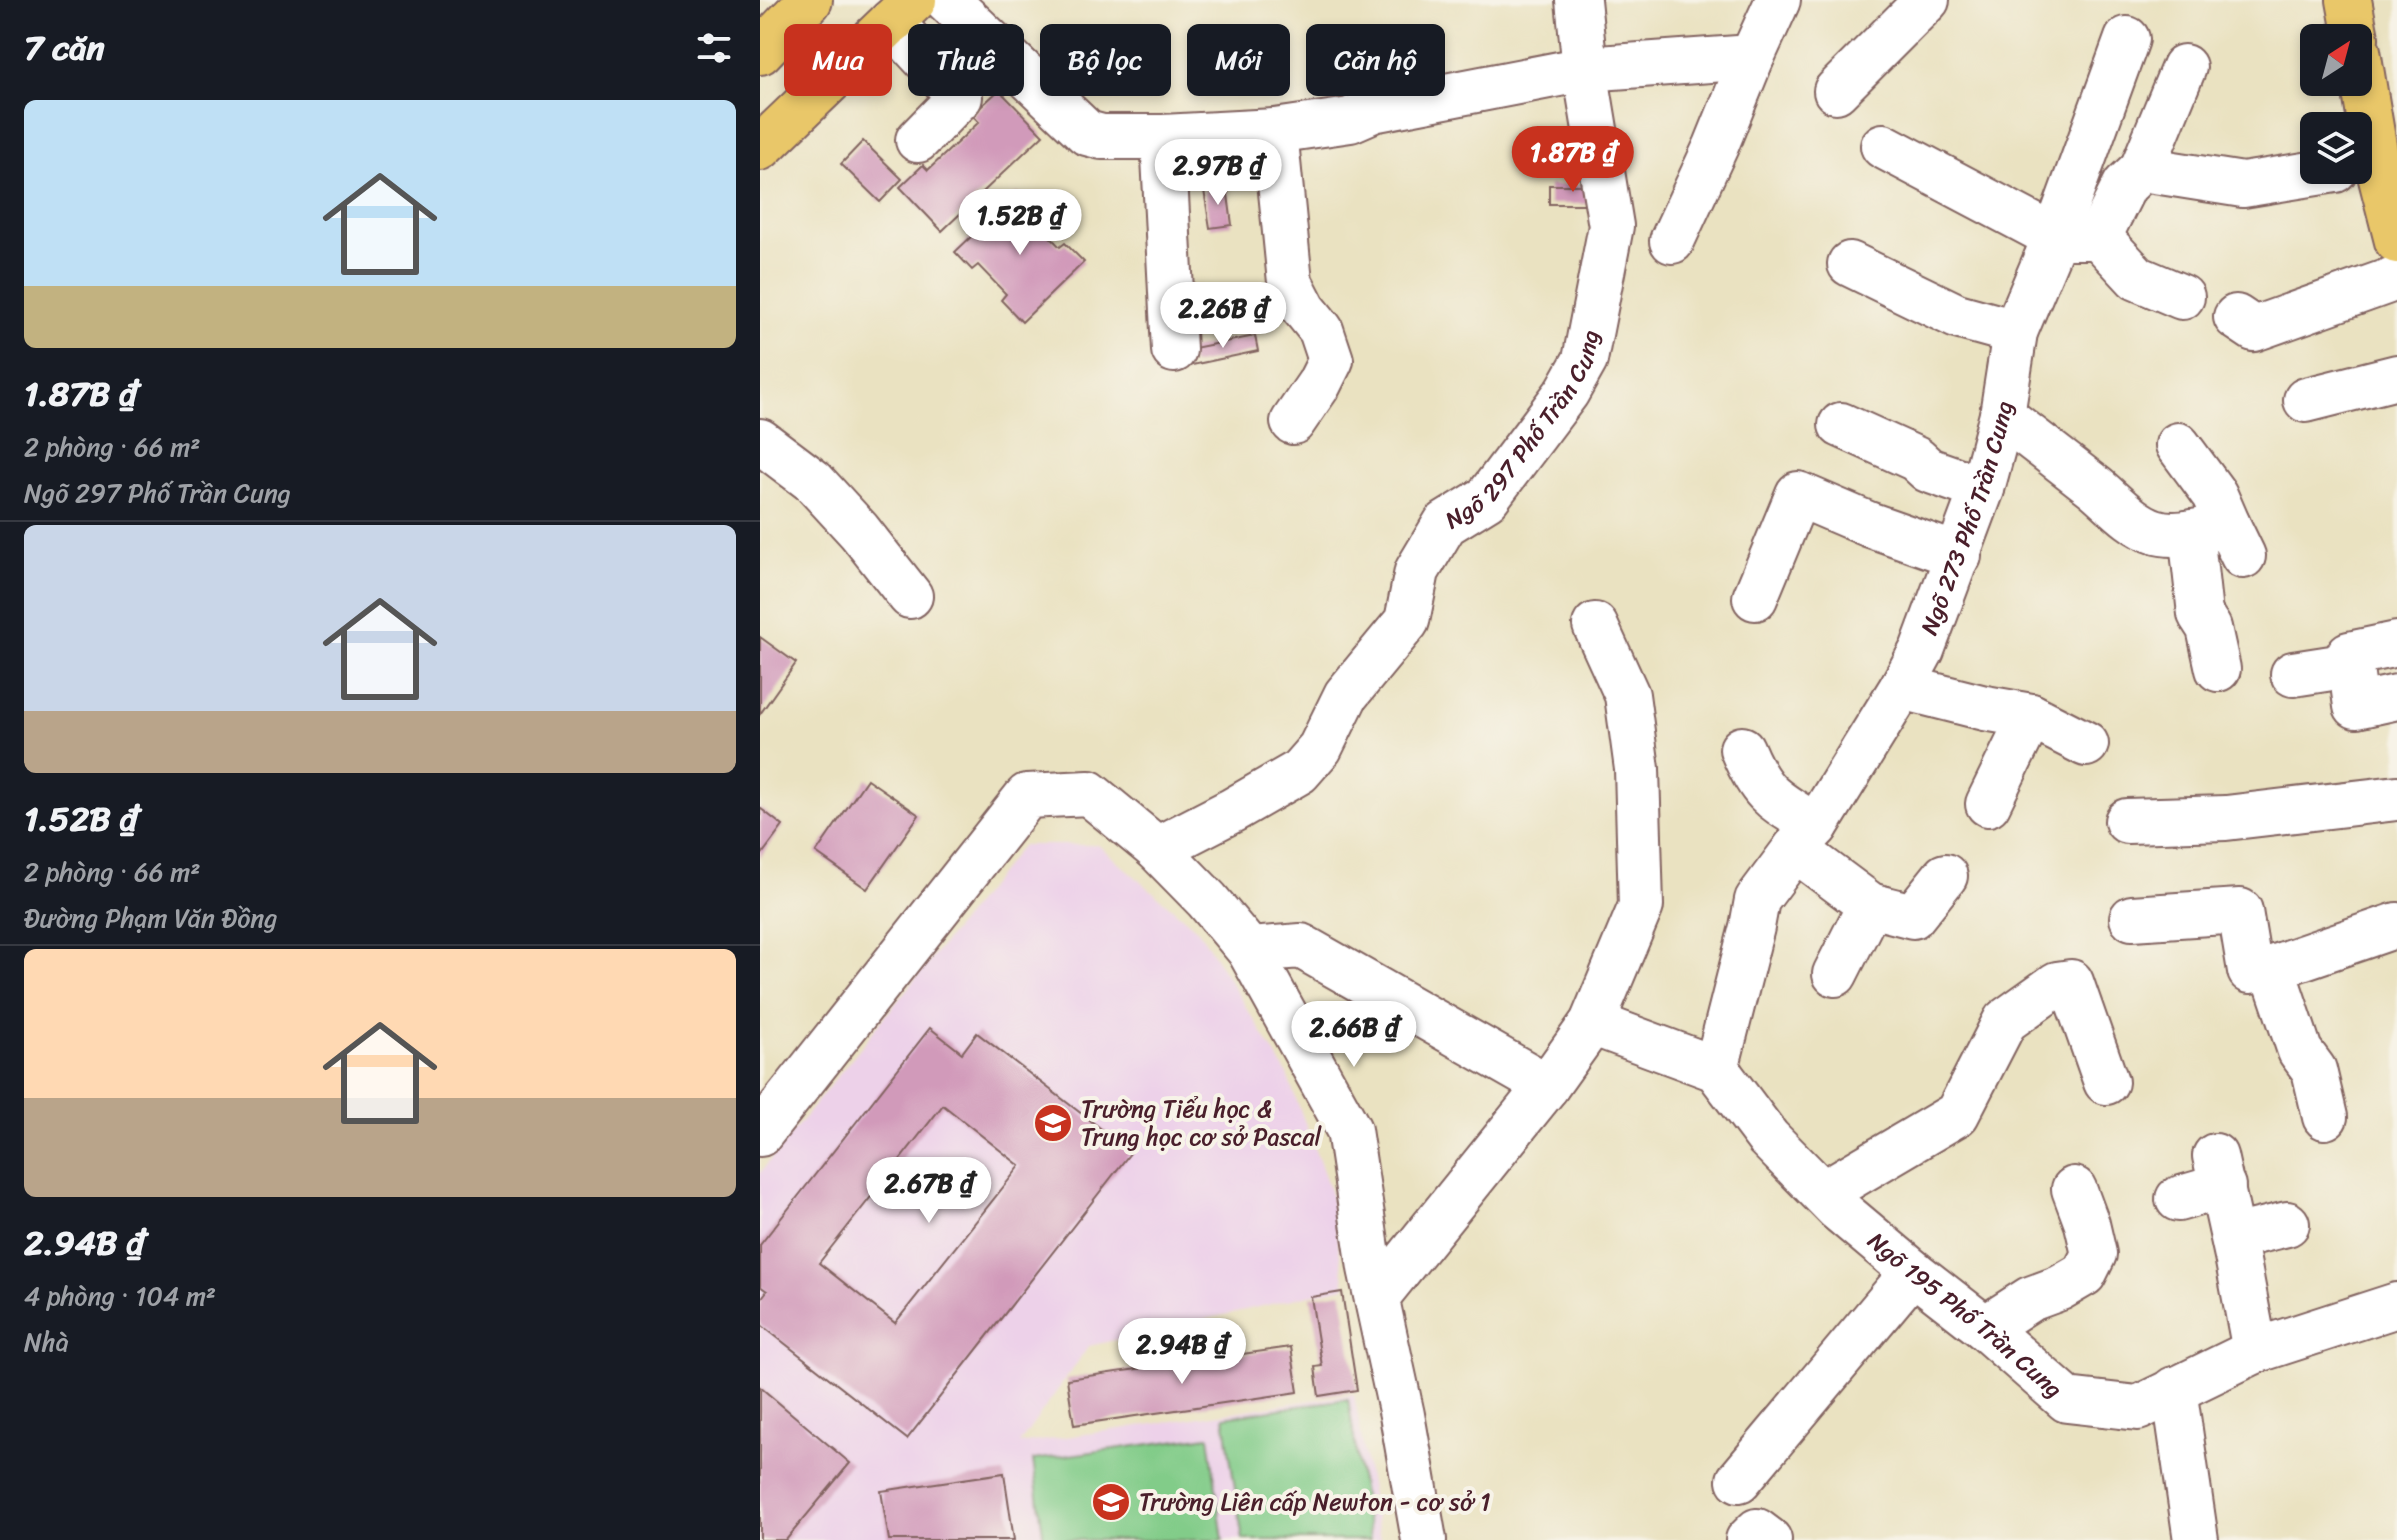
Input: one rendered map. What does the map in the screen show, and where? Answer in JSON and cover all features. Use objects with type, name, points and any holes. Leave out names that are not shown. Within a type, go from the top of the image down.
[{"type":"main road","points":[[760,52],[810,0]]},
{"type":"main road","points":[[760,70],[832,0]]},
{"type":"main road","points":[[2349,0],[2353,24]]},
{"type":"main road","points":[[760,148],[902,11]]},
{"type":"main road","points":[[2366,184],[2397,241]]},
{"type":"street","points":[[947,0],[1087,133],[1102,137],[1275,131],[1350,120],[1373,110],[1585,69],[1752,57]]},
{"type":"street","name":"Ngõ 297 Phố Trần Cung","points":[[1157,849],[1299,772],[1320,748],[1346,695],[1407,621],[1417,571],[1445,524],[1487,498],[1567,392],[1585,360],[1611,226],[1585,69],[1578,0]]},
{"type":"street","points":[[1672,241],[1778,0]]},
{"type":"street","points":[[1836,91],[1927,0]]},
{"type":"street","points":[[902,11],[960,97],[918,140]]},
{"type":"street","name":"Ngõ 273 Phố Trần Cung","points":[[1716,1069],[1757,900],[1805,837],[1902,687],[1922,650],[1982,489],[2002,415],[2015,332],[2055,237],[2127,39]]},
{"type":"street","points":[[2099,237],[2125,185],[2142,169],[2184,67]]},
{"type":"street","points":[[1275,131],[1290,282],[1304,309],[1321,330],[1331,360],[1293,422]]},
{"type":"street","points":[[1163,137],[1174,350]]},
{"type":"street","points":[[1883,146],[2055,237],[2099,237],[2137,278],[2182,297]]},
{"type":"street","points":[[2142,169],[2243,185],[2300,176]]},
{"type":"street","points":[[1850,264],[1957,316],[2015,332]]},
{"type":"street","points":[[2250,333],[2397,278]]},
{"type":"street","points":[[2306,400],[2397,377]]},
{"type":"street","points":[[2002,415],[2137,522],[2155,532],[2220,537]]},
{"type":"street","points":[[1841,425],[1916,459],[1928,470],[1982,489]]},
{"type":"street","points":[[760,441],[813,481],[859,531],[910,596]]},
{"type":"street","points":[[2178,445],[2215,495],[2220,537],[2200,614],[2209,628],[2218,669]]},
{"type":"street","points":[[1755,598],[1798,494],[1868,524],[1959,556]]},
{"type":"street","points":[[1377,1297],[1547,1086],[1592,1023],[1641,906],[1637,769],[1627,695],[1595,625]]},
{"type":"street","points":[[2397,644],[2349,654],[2356,706],[2397,697]]},
{"type":"street","points":[[2293,674],[2351,665]]},
{"type":"street","points":[[1902,687],[2031,716],[2086,744]]},
{"type":"street","points":[[1988,804],[2031,716]]},
{"type":"street","points":[[1742,749],[1753,777],[1768,796],[1870,905],[1913,916],[1945,876]]},
{"type":"street","points":[[760,1134],[1027,796],[1089,793],[1157,849],[1207,900],[1249,950],[1349,1130],[1370,1268],[1402,1415],[1424,1540]]},
{"type":"street","points":[[2127,821],[2226,818],[2397,798]]},
{"type":"street","points":[[1835,974],[1870,905]]},
{"type":"street","points":[[2132,918],[2240,911],[2250,971],[2272,968],[2397,925]]},
{"type":"street","points":[[1249,950],[1301,946],[1547,1086]]},
{"type":"street","points":[[2272,968],[2300,1051],[2314,1070],[2325,1117]]},
{"type":"street","points":[[1823,1193],[1957,1114],[2005,1021],[2057,984],[2071,982],[2106,1082]]},
{"type":"street","points":[[1592,1023],[1716,1069]]},
{"type":"street","name":"Ngõ 195 Phố Trần Cung","points":[[1716,1069],[1768,1138],[1838,1209],[1985,1328],[2067,1400],[2138,1408],[2255,1351],[2397,1305]]},
{"type":"street","points":[[2178,1199],[2219,1171],[2255,1351]]},
{"type":"street","points":[[1985,1328],[2030,1299],[2060,1288],[2084,1274],[2094,1254],[2074,1189]]},
{"type":"street","points":[[2234,1237],[2287,1224]]},
{"type":"street","points":[[1739,1480],[1913,1272]]},
{"type":"street","points":[[2174,1389],[2196,1540]]},
{"type":"street","points":[[1748,1540],[1757,1531],[1769,1540]]},
{"type":"shaded area","name":"Trường Tiểu học & Trung học cơ sở Pascal","points":[[1022,845],[1098,845],[1199,931],[1286,1072],[1330,1190],[1345,1287],[1089,1346],[1019,1444],[1354,1394],[1380,1540],[760,1540],[760,1173]]},
{"type":"green space","points":[[1348,1399],[1370,1540],[1243,1540],[1224,1417]]},
{"type":"green space","points":[[1209,1436],[1223,1540],[1044,1540],[1033,1460]]},
{"type":"building","points":[[993,96],[1005,96],[1043,135],[942,231],[900,187],[923,165],[928,170],[979,122],[972,115]]},
{"type":"building","points":[[863,141],[902,179],[880,202],[841,164]]},
{"type":"building","points":[[1549,185],[1597,185],[1597,204],[1549,204]]},
{"type":"building","points":[[1227,187],[1232,225],[1210,228],[1204,190]]},
{"type":"building","points":[[1017,193],[1034,211],[1029,215],[1060,247],[1065,243],[1084,262],[1022,322],[1001,300],[1006,294],[978,265],[972,270],[955,252]]},
{"type":"building","points":[[1255,336],[1258,351],[1192,365],[1189,349]]},
{"type":"building","points":[[760,637],[796,663],[760,714]]},
{"type":"building","points":[[867,779],[919,815],[867,889],[816,853]]},
{"type":"building","points":[[760,808],[783,826],[760,857]]},
{"type":"building","points":[[930,1028],[962,1053],[977,1033],[1131,1152],[907,1439],[760,1324],[760,1300],[767,1291],[760,1286],[760,1245]],"holes":[[[943,1105],[1020,1166],[895,1323],[819,1263]]]},
{"type":"building","points":[[1342,1292],[1357,1390],[1319,1396],[1315,1367],[1322,1366],[1311,1297]]},
{"type":"building","points":[[1291,1347],[1298,1392],[1074,1425],[1067,1379]]},
{"type":"building","points":[[760,1387],[850,1463],[786,1540],[760,1540]]},
{"type":"building","points":[[1004,1473],[1014,1540],[889,1540],[881,1491]]},
{"type":"place","name":"Trường Tiểu học & Trung học cơ sở Pascal","points":[[1053,1123]]},
{"type":"place","name":"Trường Liên cấp Newton - cơ sở 1","points":[[1111,1502]]}]
